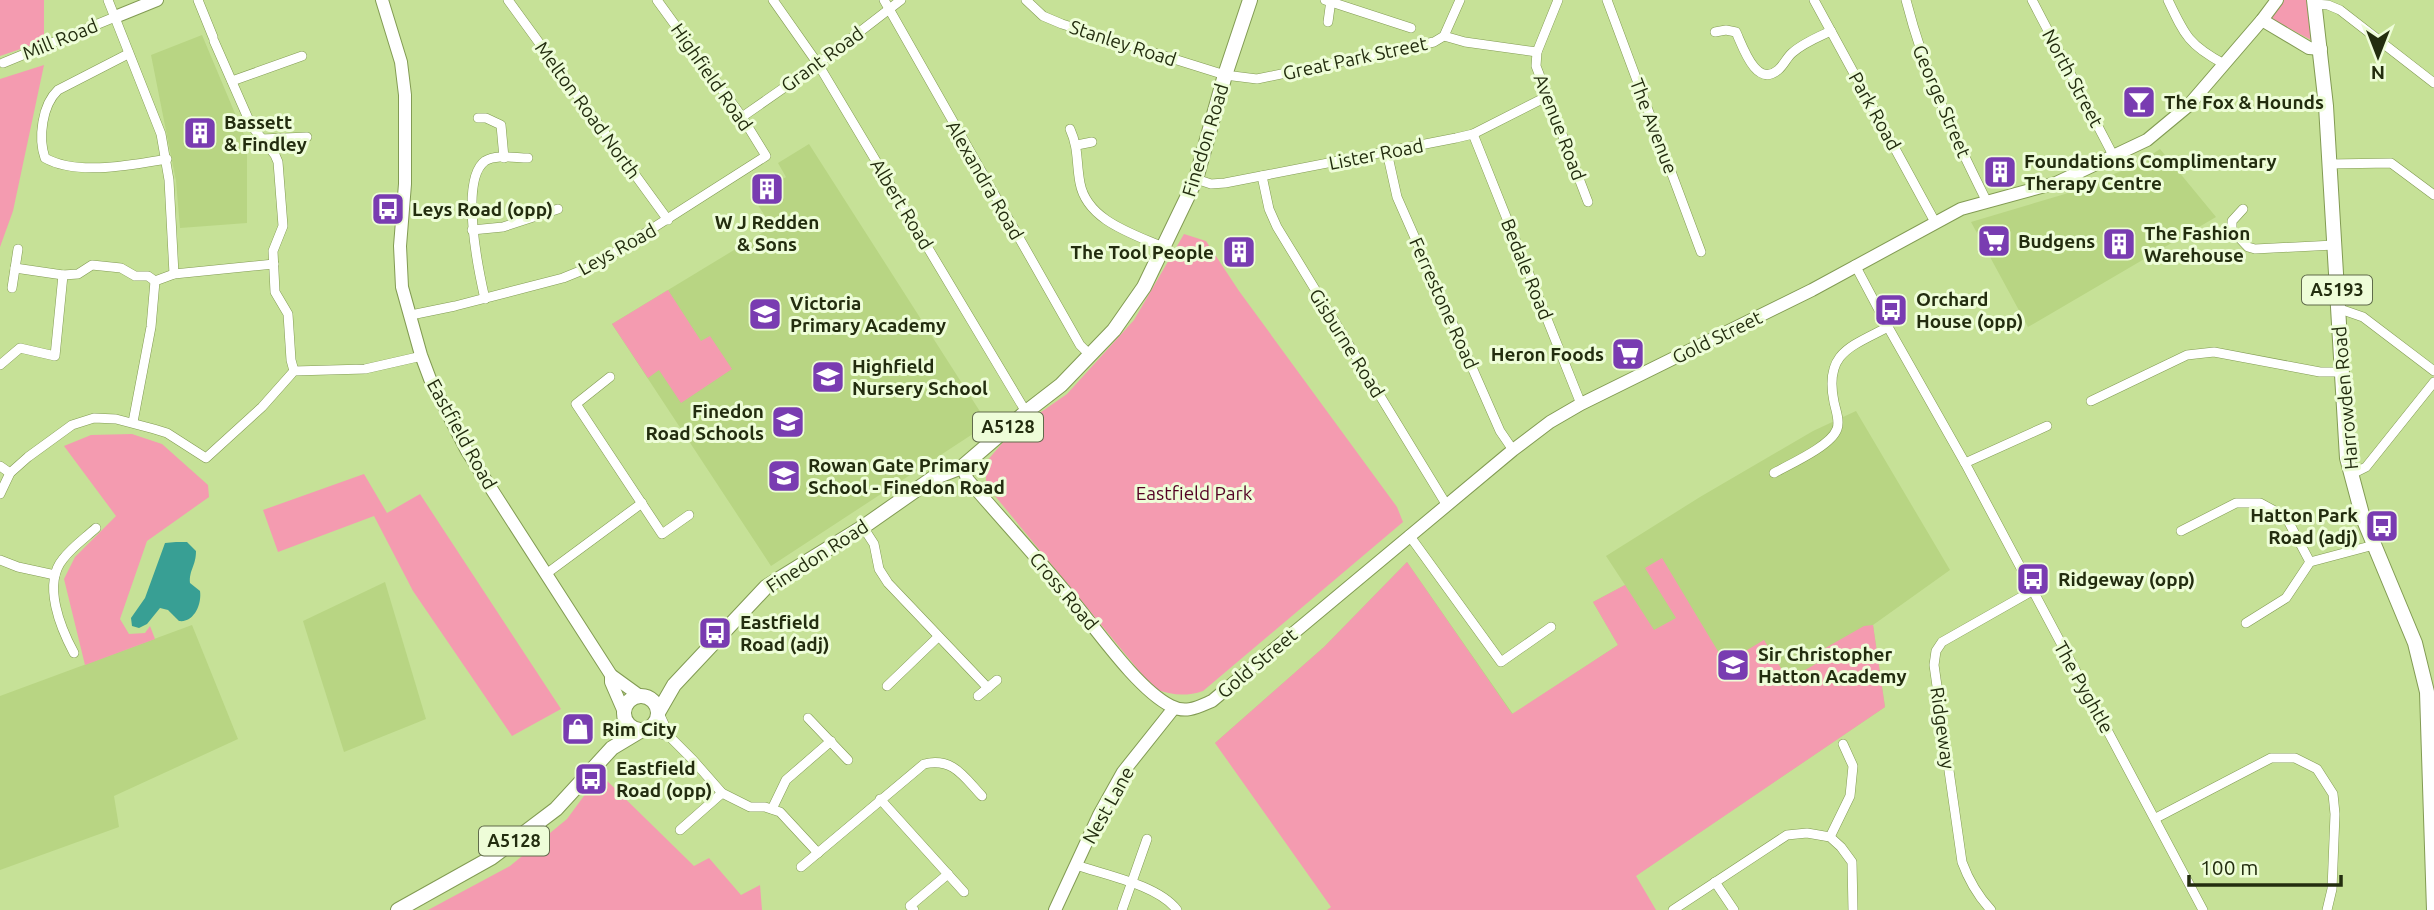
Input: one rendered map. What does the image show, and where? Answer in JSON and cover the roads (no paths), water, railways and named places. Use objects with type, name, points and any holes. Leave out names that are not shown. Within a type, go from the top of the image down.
[{"type":"main road","name":"A5128","points":[[1225,75],[1250,0]]},
{"type":"main road","name":"Harrowden Road","points":[[2315,2],[2330,164],[2343,421],[2350,475],[2374,545],[2415,643],[2427,692],[2434,910]]},
{"type":"main road","name":"Finedon Road","points":[[659,712],[674,685],[766,587],[863,527],[933,478],[962,467],[1061,385],[1091,356],[1122,320],[1165,248],[1196,179],[1225,75]]},
{"type":"main road","name":"Finedon Road","points":[[643,696],[674,685]]},
{"type":"main road","points":[[643,696],[654,702],[659,712],[655,723],[645,730],[632,728],[624,713],[631,699],[643,696]]},
{"type":"main road","name":"A5128","points":[[612,748],[624,713]]},
{"type":"main road","name":"A5128","points":[[398,910],[491,858],[556,809],[612,748],[645,730]]},
{"type":"street","points":[[108,0],[161,134],[167,159],[174,274]]},
{"type":"street","name":"Mill Road","points":[[3,63],[157,0]]},
{"type":"street","points":[[198,0],[251,125],[278,162],[282,226],[273,251],[275,292],[288,314],[290,360],[294,371]]},
{"type":"street","name":"Eastfield Road","points":[[382,0],[401,62],[405,95],[405,184],[400,246],[402,287],[422,356],[446,413],[467,451],[611,675],[643,696]]},
{"type":"street","name":"Melton Road North","points":[[508,0],[668,220]]},
{"type":"street","name":"Highfield Road","points":[[657,0],[742,117],[765,156]]},
{"type":"street","name":"Albert Road","points":[[773,0],[818,64],[1026,412]]},
{"type":"street","name":"Alexandra Road","points":[[884,0],[1080,345],[1091,356]]},
{"type":"street","name":"Grant Road","points":[[742,117],[818,64],[901,0]]},
{"type":"street","name":"Stanley Road","points":[[1026,0],[1043,16],[1062,24],[1225,75]]},
{"type":"street","name":"Great Park Street","points":[[1225,75],[1257,79],[1434,42],[1444,36],[1460,0]]},
{"type":"street","points":[[1444,36],[1465,42],[1537,52],[1558,0]]},
{"type":"street","name":"The Avenue","points":[[1607,0],[1702,252]]},
{"type":"street","name":"Park Road","points":[[1814,0],[1935,222]]},
{"type":"street","name":"George Street","points":[[1906,0],[1918,49],[1942,112],[1986,200]]},
{"type":"street","name":"North Street","points":[[2032,0],[2114,157]]},
{"type":"street","points":[[2168,0],[2191,43],[2224,64]]},
{"type":"street","name":"Gold Street","points":[[1174,708],[1192,710],[1212,701],[1446,504],[1550,422],[1581,404],[1812,290],[1961,209],[2056,183],[2147,140],[2188,106],[2277,0]]},
{"type":"street","points":[[1328,22],[1329,1],[1412,28]]},
{"type":"street","points":[[2315,2],[2340,10],[2434,83]]},
{"type":"street","points":[[2262,20],[2309,48],[2320,49]]},
{"type":"street","points":[[1715,32],[1736,32],[1751,64],[1759,72],[1768,74],[1777,71],[1793,52],[1831,31]]},
{"type":"street","name":"Avenue Road","points":[[1537,52],[1536,66],[1588,202]]},
{"type":"street","points":[[128,54],[58,90],[50,98],[40,145],[45,158],[57,165],[71,167],[167,159]]},
{"type":"street","points":[[232,81],[302,56]]},
{"type":"street","name":"Lister Road","points":[[1196,179],[1211,184],[1262,176],[1473,134],[1548,96]]},
{"type":"street","points":[[478,118],[502,125],[504,158]]},
{"type":"street","points":[[1070,129],[1077,145],[1080,187],[1092,209],[1104,219],[1165,248]]},
{"type":"street","name":"Bedale Road","points":[[1473,134],[1581,404]]},
{"type":"street","points":[[262,139],[307,137]]},
{"type":"street","points":[[1077,145],[1091,142]]},
{"type":"street","name":"Ferrestone Road","points":[[1387,152],[1396,197],[1500,431],[1513,450]]},
{"type":"street","name":"Leys Road","points":[[411,315],[563,278],[595,265],[765,156]]},
{"type":"street","points":[[485,299],[472,230],[476,174],[487,160],[528,158]]},
{"type":"street","points":[[2330,164],[2391,163],[2434,195]]},
{"type":"street","name":"Gisburne Road","points":[[1262,176],[1276,227],[1446,504]]},
{"type":"street","points":[[472,230],[503,227],[558,209]]},
{"type":"street","points":[[2244,209],[2232,221],[2232,230],[2248,247],[2255,249],[2334,245]]},
{"type":"street","points":[[12,288],[18,249]]},
{"type":"street","points":[[15,268],[63,275],[78,274],[92,264],[121,268],[135,276],[148,276],[155,281]]},
{"type":"street","points":[[155,281],[174,274],[274,264]]},
{"type":"street","name":"The Pyghtle","points":[[1855,265],[1965,463],[2203,910]]},
{"type":"street","points":[[0,365],[20,348],[55,356],[63,275]]},
{"type":"street","points":[[133,422],[151,327],[155,281]]},
{"type":"street","points":[[2337,309],[2363,317],[2434,371]]},
{"type":"street","points":[[1774,473],[1831,439],[1837,429],[1838,420],[1831,388],[1837,359],[1845,350],[1888,327]]},
{"type":"street","points":[[2091,401],[2187,355],[2214,352],[2320,372],[2341,372]]},
{"type":"street","points":[[0,494],[10,473],[72,425],[94,418],[133,422],[167,433],[206,458],[262,407],[294,371],[365,369],[422,356]]},
{"type":"street","points":[[610,377],[576,404],[662,534],[689,515]]},
{"type":"street","points":[[2350,475],[2362,470],[2371,461],[2434,382]]},
{"type":"street","points":[[1965,463],[2047,426]]},
{"type":"street","points":[[0,466],[10,473]]},
{"type":"street","name":"Cross Road","points":[[962,467],[968,480],[1062,587],[1138,680],[1155,696],[1174,708]]},
{"type":"street","points":[[546,574],[642,503]]},
{"type":"street","points":[[2181,531],[2236,503],[2260,503],[2286,517],[2310,562]]},
{"type":"street","points":[[863,527],[874,544],[879,569],[888,583],[988,688]]},
{"type":"street","points":[[74,653],[60,622],[55,597],[55,575],[61,560],[96,528]]},
{"type":"street","points":[[1409,535],[1501,662],[1551,628]]},
{"type":"street","points":[[2246,623],[2286,598],[2310,562],[2374,545]]},
{"type":"street","points":[[0,560],[55,575]]},
{"type":"street","name":"Ridgeway","points":[[1991,910],[1970,883],[1962,862],[1934,665],[1936,652],[1942,642],[2032,591]]},
{"type":"street","points":[[887,686],[938,637]]},
{"type":"street","name":"Eastfield Road","points":[[611,675],[611,682],[624,713]]},
{"type":"street","points":[[978,696],[997,680]]},
{"type":"street","name":"Nest Lane","points":[[1055,910],[1099,815],[1123,772],[1174,708]]},
{"type":"street","points":[[659,712],[670,737],[722,793],[750,807],[772,809],[780,813],[818,853]]},
{"type":"street","points":[[808,718],[848,760]]},
{"type":"street","points":[[645,730],[670,737]]},
{"type":"street","points":[[772,809],[786,780],[831,741]]},
{"type":"street","points":[[1830,837],[1850,796],[1853,766],[1843,744]]},
{"type":"street","points":[[2156,818],[2271,758],[2295,758],[2317,769],[2333,794],[2332,889],[2327,910]]},
{"type":"street","points":[[801,867],[911,772],[924,764],[936,761],[947,764],[958,771],[982,796]]},
{"type":"street","points":[[680,830],[722,793]]},
{"type":"street","points":[[880,799],[964,892]]},
{"type":"street","points":[[1673,910],[1787,835],[1807,833],[1830,837],[1852,862],[1853,910]]},
{"type":"street","points":[[1122,910],[1147,839]]},
{"type":"street","points":[[1076,865],[1164,897],[1177,910]]},
{"type":"street","points":[[914,910],[910,906],[948,874]]},
{"type":"street","points":[[1716,882],[1734,910]]},
{"type":"water","points":[[187,542],[196,551],[190,583],[200,591],[196,612],[189,619],[179,621],[168,610],[160,608],[147,624],[139,628],[132,626],[131,618],[145,598],[165,543]]},
{"type":"place","name":"The Fox & Hounds","points":[[2139,102]]},
{"type":"place","name":"Bassett & Findley","points":[[200,133]]},
{"type":"place","name":"Foundations Complimentary Therapy Centre","points":[[2000,172]]},
{"type":"place","name":"W J Redden & Sons","points":[[767,189]]},
{"type":"place","name":"Leys Road (opp)","points":[[388,209]]},
{"type":"place","name":"Budgens","points":[[1994,241]]},
{"type":"place","name":"The Fashion Warehouse","points":[[2119,244]]},
{"type":"place","name":"The Tool People","points":[[1239,252]]},
{"type":"place","name":"Orchard House (opp)","points":[[1891,310]]},
{"type":"place","name":"Victoria Primary Academy","points":[[765,314]]},
{"type":"place","name":"Heron Foods","points":[[1628,354]]},
{"type":"place","name":"Highfield Nursery School","points":[[828,377]]},
{"type":"place","name":"Finedon Road Schools","points":[[788,422]]},
{"type":"place","name":"Rowan Gate Primary School - Finedon Road","points":[[784,476]]},
{"type":"place","name":"Hatton Park Road (adj)","points":[[2382,526]]},
{"type":"place","name":"Ridgeway (opp)","points":[[2033,579]]},
{"type":"place","name":"Eastfield Road (adj)","points":[[715,633]]},
{"type":"place","name":"Sir Christopher Hatton Academy","points":[[1733,665]]},
{"type":"place","name":"Rim City","points":[[578,729]]},
{"type":"place","name":"Eastfield Road (opp)","points":[[591,779]]},
{"type":"park label","name":"Eastfield Park","points":[[1194,493]]}]
